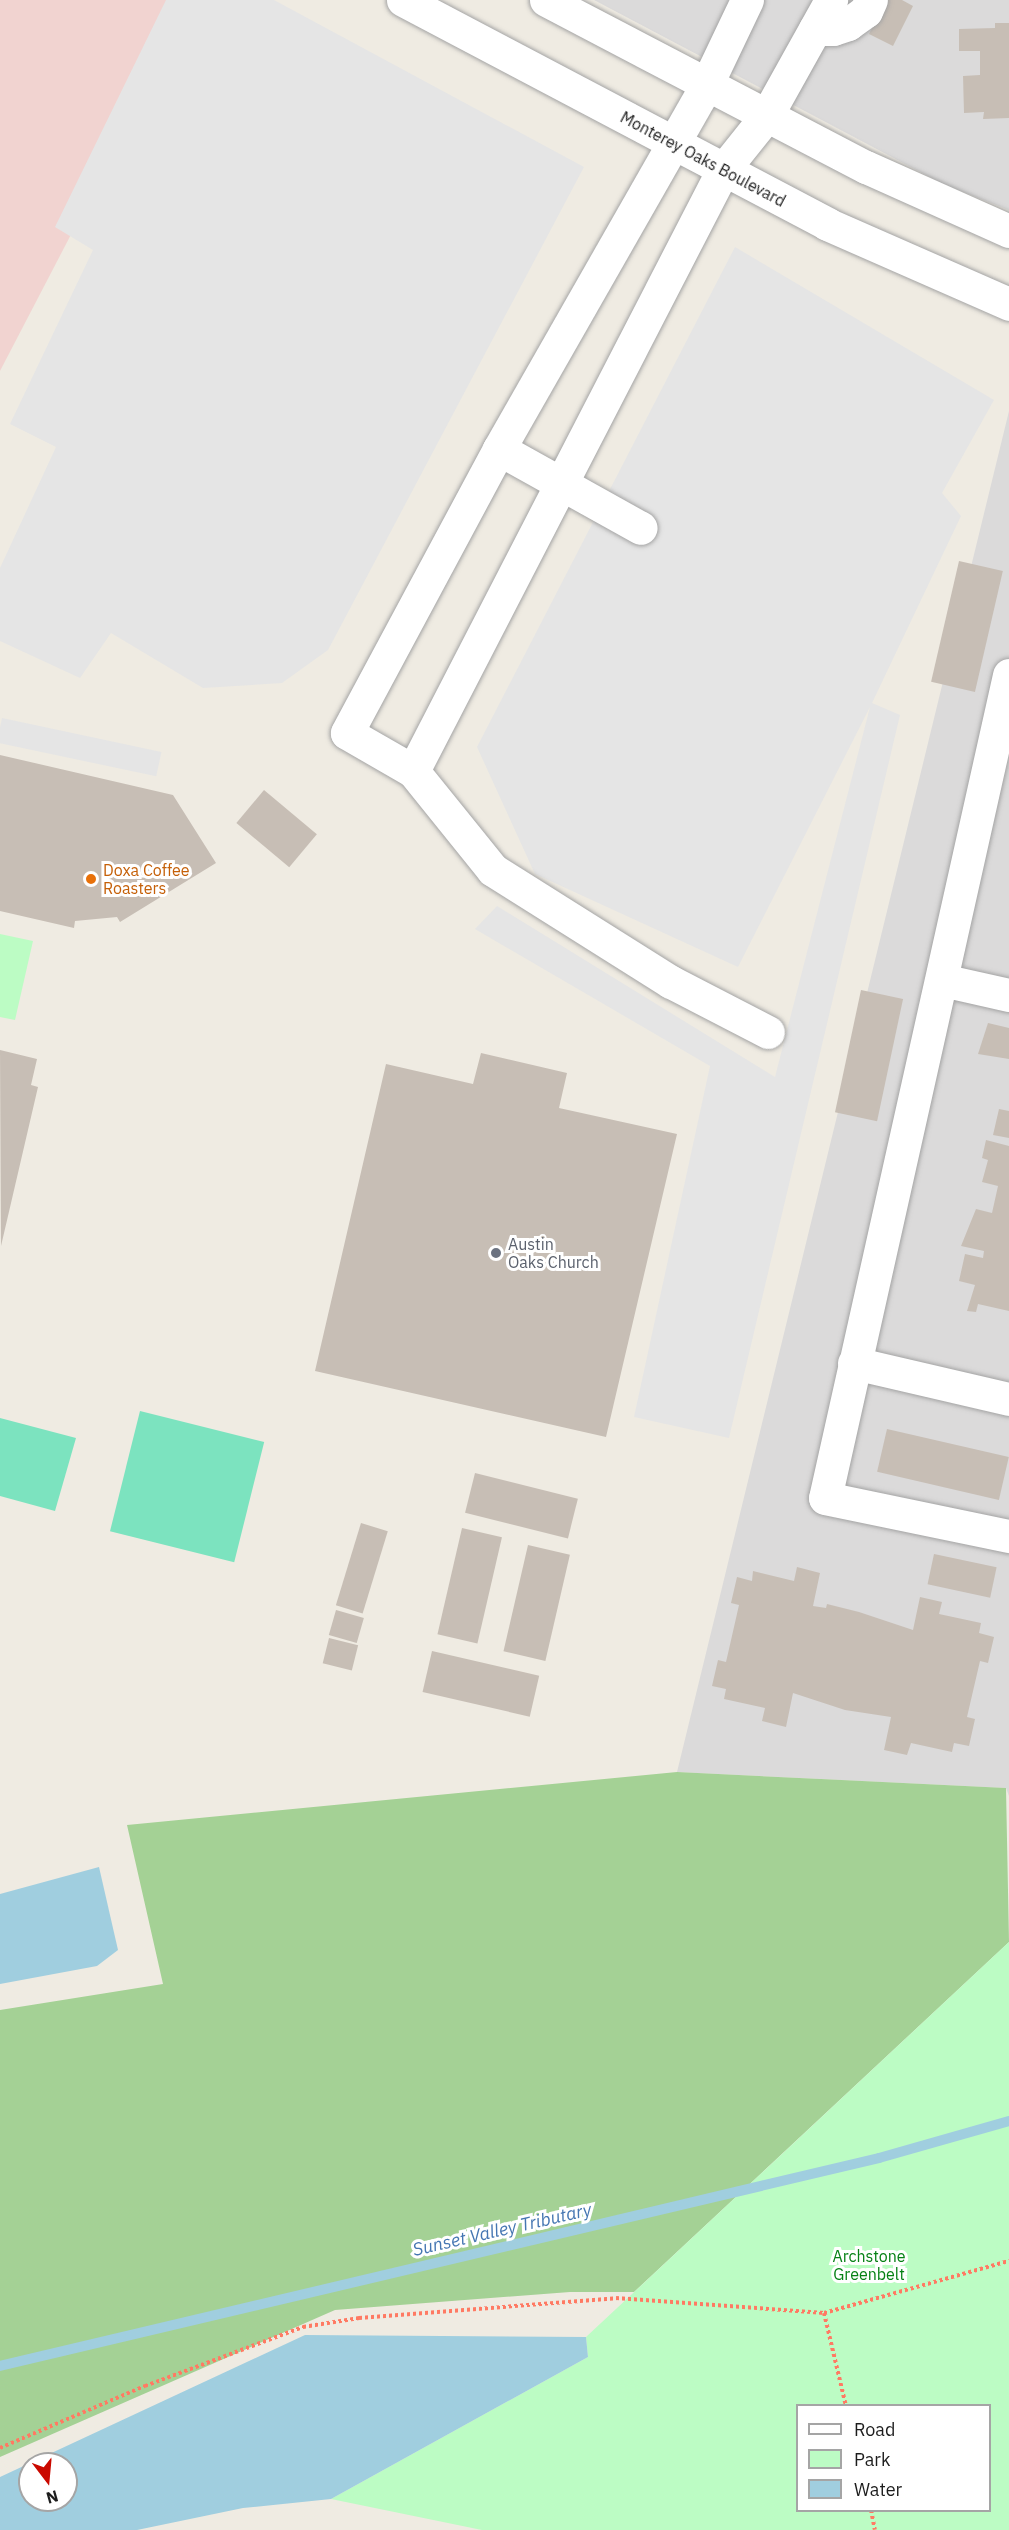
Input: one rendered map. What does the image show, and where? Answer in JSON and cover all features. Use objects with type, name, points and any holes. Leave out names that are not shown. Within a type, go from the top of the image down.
[{"type":"street","name":"Monterey Oaks Boulevard","points":[[403,0],[671,144],[827,224],[1009,304]]},
{"type":"street","points":[[546,0],[706,86],[866,167],[1009,231]]},
{"type":"street","points":[[747,0],[706,86],[499,449],[347,733],[412,771],[493,870],[671,982],[768,1032]]},
{"type":"street","points":[[412,771],[558,483],[723,170],[767,115],[831,0]]},
{"type":"street","points":[[815,28],[833,29],[848,24],[866,11],[872,0]]},
{"type":"street","points":[[499,449],[641,528]]},
{"type":"street","points":[[1009,675],[825,1498],[1009,1536]]},
{"type":"street","points":[[942,980],[1009,995]]},
{"type":"street","points":[[855,1363],[1009,1400]]},
{"type":"path","points":[[0,2448],[145,2385],[303,2327],[325,2323],[616,2298],[824,2313],[1009,2261]]},
{"type":"path","points":[[824,2313],[846,2404]]},
{"type":"path","points":[[871,2512],[875,2530]]},
{"type":"shaded area","points":[[0,0],[193,0],[0,371]]},
{"type":"shaded area","points":[[166,0],[274,0],[584,167],[328,650],[282,683],[203,688],[111,633],[80,678],[0,641],[0,568],[56,447],[10,424],[93,250],[55,227]]},
{"type":"shaded area","points":[[594,0],[1009,0],[1009,210],[943,184]]},
{"type":"shaded area","points":[[735,247],[994,400],[942,493],[961,516],[872,703],[900,715],[729,1438],[634,1417],[710,1066],[475,929],[497,906],[775,1077],[870,707],[738,967],[535,874],[477,747]]},
{"type":"shaded area","points":[[1009,411],[1009,1796],[1006,1788],[677,1772]]},
{"type":"shaded area","points":[[2,718],[161,752],[156,776],[0,743]]},
{"type":"green space","points":[[0,934],[33,941],[15,1020],[0,1017]]},
{"type":"green space","points":[[140,1411],[264,1442],[234,1562],[110,1531]]},
{"type":"green space","points":[[0,1418],[76,1438],[55,1511],[0,1496]]},
{"type":"green space","points":[[677,1772],[1006,1788],[1009,1942],[634,2292],[570,2292],[335,2310],[0,2457],[0,2010],[163,1984],[127,1825]]},
{"type":"green space","name":"Archstone Greenbelt","points":[[1009,1942],[1009,2530],[482,2530],[331,2499],[588,2357],[586,2337]]},
{"type":"water","points":[[99,1867],[118,1950],[97,1966],[0,1984],[0,1894]]},
{"type":"water","points":[[305,2335],[586,2337],[588,2357],[331,2499],[243,2508],[137,2530],[0,2530],[0,2477],[18,2469],[18,2512],[78,2512],[78,2452],[54,2452]]},
{"type":"building","points":[[886,0],[902,0],[913,6],[893,46],[869,34]]},
{"type":"building","points":[[995,23],[1009,23],[1009,118],[983,119],[984,112],[964,113],[963,76],[980,75],[980,51],[959,51],[959,29],[995,28]]},
{"type":"building","points":[[959,561],[1003,571],[975,692],[931,682]]},
{"type":"building","points":[[0,755],[173,795],[216,863],[120,922],[117,917],[75,921],[74,928],[0,911]]},
{"type":"building","points":[[264,790],[317,834],[289,867],[236,823]]},
{"type":"building","points":[[861,990],[903,999],[877,1121],[835,1112]]},
{"type":"building","points":[[988,1023],[1009,1028],[1009,1059],[978,1054]]},
{"type":"building","points":[[0,1050],[37,1059],[31,1085],[38,1087],[1,1246]]},
{"type":"building","name":"Austin Oaks Church","points":[[481,1053],[567,1073],[559,1108],[677,1134],[606,1437],[315,1371],[386,1064],[473,1084]]},
{"type":"building","points":[[999,1109],[1009,1111],[1009,1138],[993,1135]]},
{"type":"building","points":[[986,1140],[1009,1146],[1009,1311],[978,1304],[976,1312],[967,1311],[975,1285],[959,1281],[965,1254],[983,1258],[984,1251],[961,1246],[976,1209],[992,1213],[998,1186],[982,1182],[988,1160],[982,1158]]},
{"type":"building","points":[[887,1429],[1009,1457],[999,1500],[877,1472]]},
{"type":"building","points":[[475,1473],[578,1499],[568,1538],[465,1513]]},
{"type":"building","points":[[361,1523],[388,1531],[363,1613],[336,1605]]},
{"type":"building","points":[[462,1528],[502,1537],[477,1643],[437,1634]]},
{"type":"building","points":[[528,1545],[570,1555],[545,1661],[503,1651]]},
{"type":"building","points":[[934,1554],[997,1567],[990,1598],[928,1584]]},
{"type":"building","points":[[797,1567],[820,1573],[813,1606],[826,1608],[827,1604],[913,1630],[920,1597],[942,1602],[939,1614],[981,1623],[979,1633],[994,1637],[988,1663],[980,1661],[967,1717],[975,1719],[969,1746],[954,1743],[952,1752],[911,1743],[907,1755],[884,1750],[891,1717],[845,1710],[793,1693],[786,1727],[762,1721],[765,1708],[724,1699],[726,1689],[712,1686],[718,1660],[726,1662],[729,1649],[739,1605],[731,1603],[737,1577],[752,1581],[753,1571],[794,1581]]},
{"type":"building","points":[[336,1610],[364,1618],[357,1643],[329,1635]]},
{"type":"building","points":[[329,1638],[358,1645],[352,1670],[323,1663]]},
{"type":"building","points":[[432,1651],[539,1676],[530,1717],[423,1692]]},
{"type":"waterway","name":"Sunset Valley Tributary","points":[[0,2366],[879,2158],[1009,2121]]},
{"type":"place","name":"Doxa Coffee Roasters","points":[[91,879]]},
{"type":"place","name":"Austin Oaks Church","points":[[496,1253]]}]
